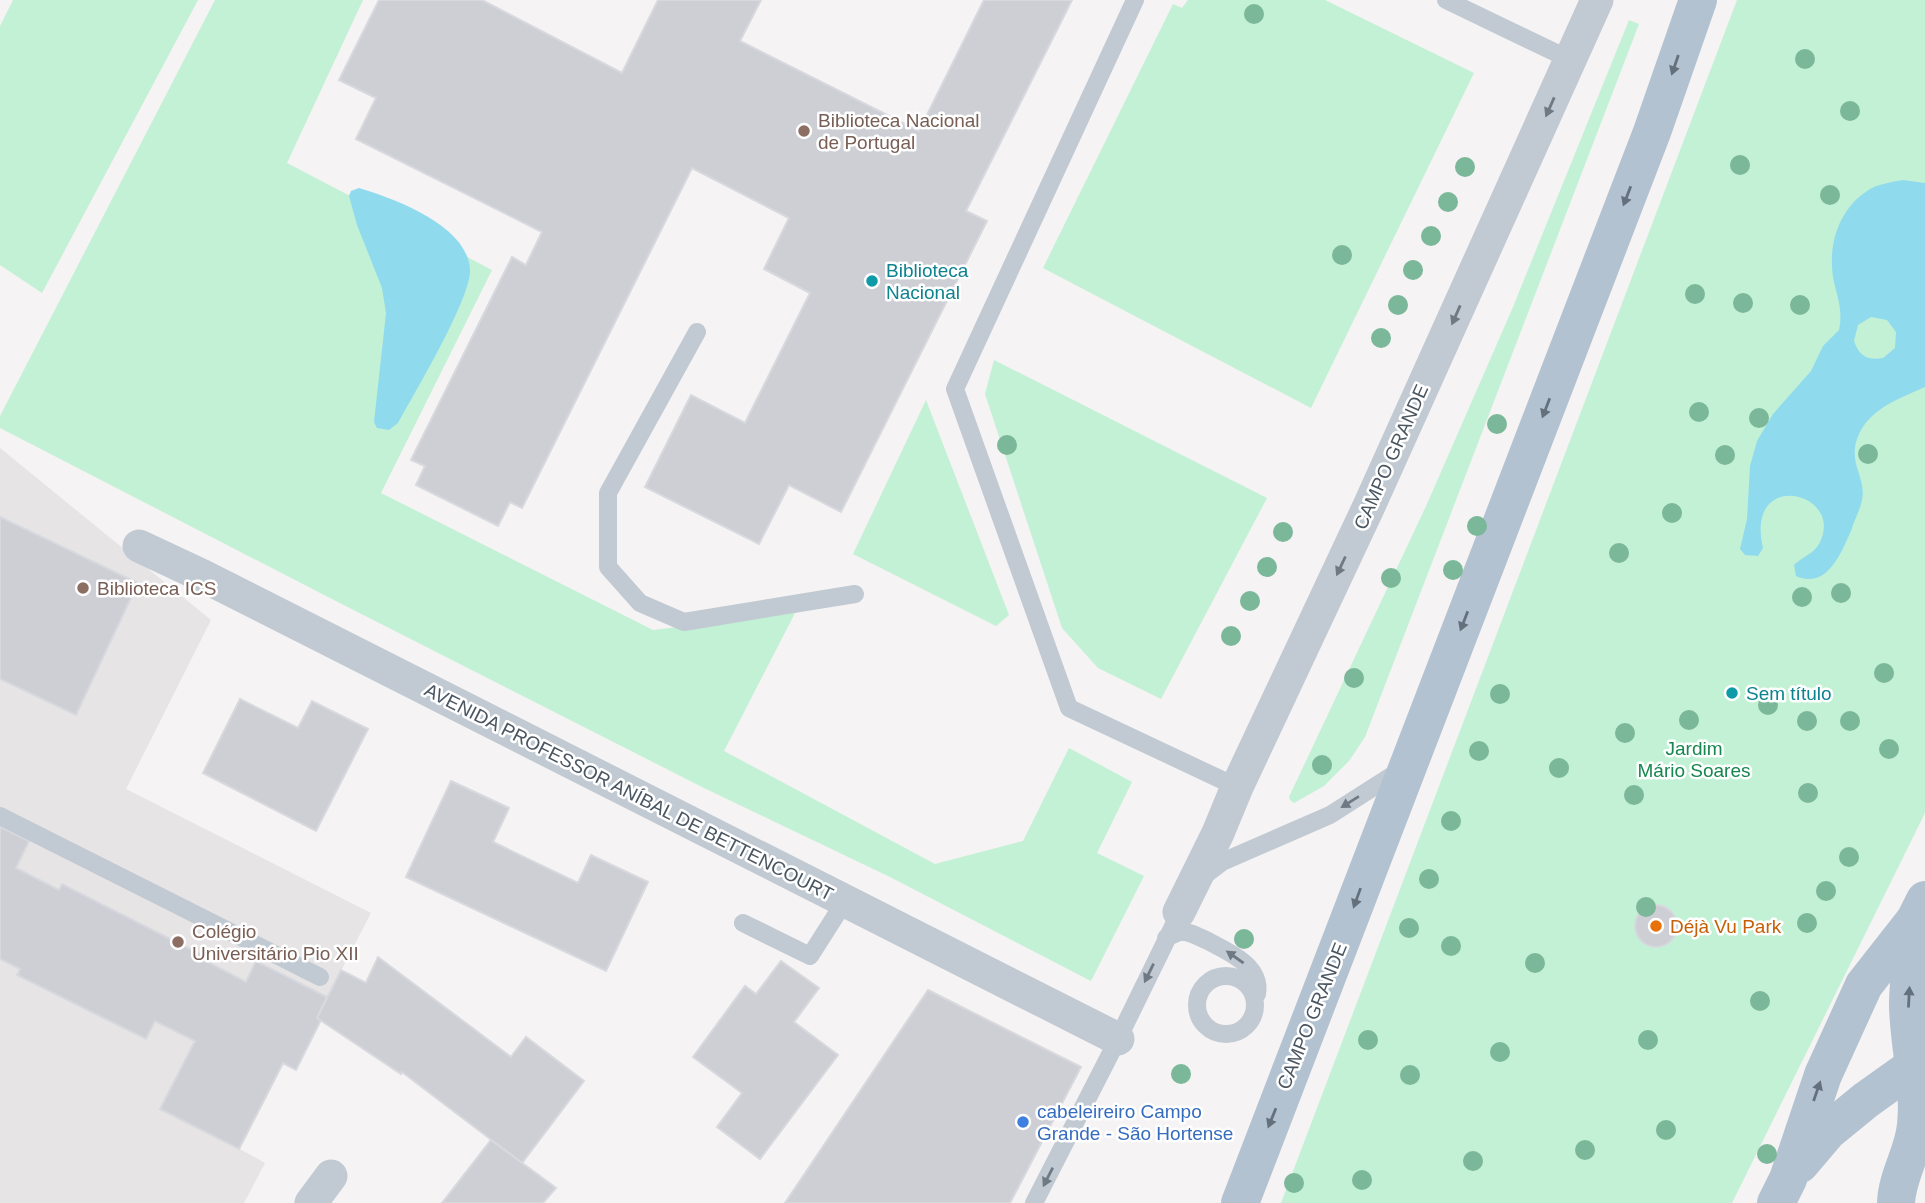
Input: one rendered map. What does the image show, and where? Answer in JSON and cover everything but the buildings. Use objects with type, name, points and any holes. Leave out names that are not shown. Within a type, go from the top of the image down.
[{"type":"main road","name":"CAMPO GRANDE","points":[[1240,1197],[1342,941],[1647,145],[1698,0]]},
{"type":"main road","points":[[1896,1203],[1901,1172],[1916,1125],[1921,1063],[1908,1006],[1920,910]]},
{"type":"main road","points":[[1782,1191],[1823,1075],[1864,985],[1920,910]]},
{"type":"main road","points":[[1782,1191],[1828,1131],[1921,1063]]},
{"type":"main road","points":[[1916,1203],[1925,1192]]},
{"type":"street","name":"CAMPO GRANDE","points":[[1172,925],[1218,833],[1363,519],[1597,0]]},
{"type":"street","name":"AVENIDA PROFESSOR ANÍBAL DE BETTENCOURT","points":[[139,546],[1118,1039]]},
{"type":"street","points":[[311,1203],[331,1176]]},
{"type":"lane","points":[[1135,0],[955,389],[1069,708],[1237,787]]},
{"type":"lane","points":[[1446,0],[1571,60]]},
{"type":"lane","points":[[696,332],[608,493],[608,566],[640,603],[684,622],[855,594]]},
{"type":"lane","name":"CAMPO GRANDE","points":[[1034,1203],[1118,1039],[1172,925],[1205,875],[1222,862],[1330,815],[1408,766]]},
{"type":"lane","points":[[0,816],[320,977]]},
{"type":"lane","points":[[743,923],[810,956],[845,901]]},
{"type":"lane","points":[[1172,925],[1236,955],[1249,967],[1259,985],[1254,1015]]},
{"type":"shaded area","name":"Colégio Universitário Pio XII","points":[[0,448],[211,620],[126,789],[371,913],[317,1017],[321,1020],[296,1070],[283,1064],[240,1149],[265,1163],[244,1203],[0,1203]]},
{"type":"green space","points":[[13,0],[198,0],[42,293],[0,265],[0,26]]},
{"type":"green space","points":[[215,0],[363,0],[287,163],[492,270],[381,493],[653,630],[795,613],[724,751],[935,864],[1023,841],[1069,748],[1132,782],[1097,853],[1144,876],[1091,981],[890,877],[704,788],[0,428],[0,416]]},
{"type":"green space","points":[[1188,0],[1325,0],[1474,73],[1311,408],[1043,268],[1173,4],[1182,8]]},
{"type":"green space","name":"Jardim Mário Soares","points":[[1737,0],[1925,0],[1925,813],[1732,1203],[1281,1203]]},
{"type":"green space","points":[[1629,20],[1639,24],[1365,737],[1349,761],[1324,786],[1294,803],[1289,797],[1427,504],[1513,307]]},
{"type":"green space","points":[[994,360],[1267,498],[1161,699],[1098,668],[1062,628],[985,394]]},
{"type":"green space","points":[[926,400],[1009,615],[996,626],[853,554]]},
{"type":"water","points":[[1903,180],[1925,183],[1925,387],[1880,410],[1860,432],[1855,460],[1863,491],[1860,508],[1837,559],[1824,574],[1807,579],[1796,576],[1794,565],[1817,547],[1824,526],[1819,511],[1809,501],[1794,496],[1780,497],[1768,506],[1761,522],[1763,548],[1758,556],[1745,555],[1740,549],[1747,519],[1750,466],[1757,441],[1773,414],[1811,371],[1823,346],[1839,330],[1840,311],[1832,256],[1833,244],[1842,220],[1848,209],[1867,191]],"holes":[[[1871,317],[1887,320],[1896,332],[1895,348],[1883,358],[1865,356],[1854,341],[1858,325]]]},
{"type":"water","points":[[359,188],[409,207],[443,227],[466,253],[470,269],[462,301],[441,346],[398,423],[389,430],[377,428],[374,422],[386,313],[382,288],[357,225],[349,196],[351,191]]},
{"type":"place","name":"Biblioteca Nacional de Portugal","points":[[804,131]]},
{"type":"place","name":"Biblioteca Nacional","points":[[872,281]]},
{"type":"place","name":"Biblioteca ICS","points":[[83,588]]},
{"type":"place","name":"Sem título","points":[[1732,693]]},
{"type":"place","name":"Déjà Vu Park","points":[[1656,926]]},
{"type":"place","name":"Colégio Universitário Pio XII","points":[[178,942]]},
{"type":"place","name":"cabeleireiro Campo Grande - São Hortense","points":[[1023,1122]]}]
